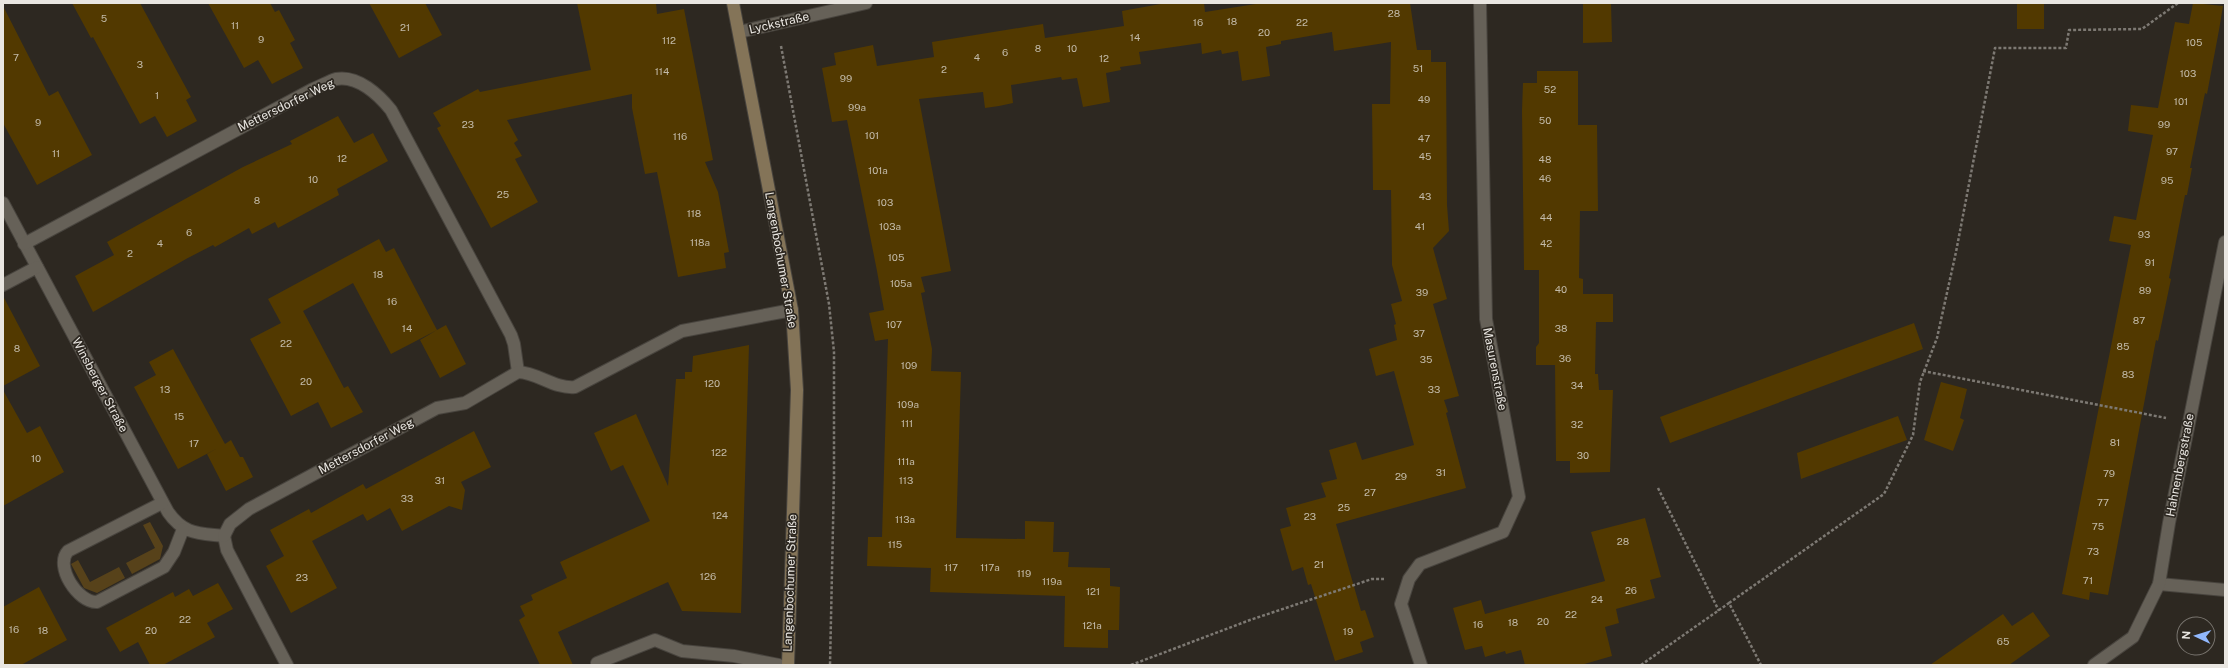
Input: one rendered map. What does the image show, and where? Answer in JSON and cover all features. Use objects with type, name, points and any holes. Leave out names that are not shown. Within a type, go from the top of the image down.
[{"type":"street","name":"Langenbochumer Straße","points":[[734,3],[792,310],[797,390],[788,665]]},
{"type":"street","name":"Lyckstraße","points":[[739,32],[866,3]]},
{"type":"street","name":"Masurenstraße","points":[[1420,665],[1401,604],[1408,579],[1420,564],[1503,532],[1519,497],[1486,320],[1480,3]]},
{"type":"street","name":"Mettersdorfer Weg","points":[[24,244],[313,90],[335,80],[351,79],[358,82],[379,97],[391,110],[511,335],[514,344],[518,372],[465,403],[437,408],[249,509],[230,524],[224,536]]},
{"type":"street","name":"Winsberger Straße","points":[[3,203],[162,503],[172,518],[183,529]]},
{"type":"street","name":"Hahnenbergstraße","points":[[2094,665],[2133,637],[2159,584],[2189,422],[2225,242]]},
{"type":"street","points":[[3,285],[37,267]]},
{"type":"street","points":[[518,372],[531,374],[559,386],[575,387],[682,331],[792,310]]},
{"type":"street","points":[[162,503],[68,551],[63,558],[63,567],[77,592],[86,601],[97,602],[164,567],[174,552],[183,529],[196,533],[224,536],[227,550],[287,665]]},
{"type":"street","points":[[2159,584],[2225,590]]},
{"type":"street","points":[[597,663],[655,640],[682,651],[734,656],[779,665]]},
{"type":"path","points":[[1641,665],[1884,494],[1913,435],[1920,382],[1936,338],[1954,260],[1995,48],[2066,48],[2069,30],[2142,29],[2178,3]]},
{"type":"path","points":[[1923,371],[2189,422]]},
{"type":"path","points":[[1658,488],[1719,611]]},
{"type":"path","points":[[1131,665],[1250,620],[1372,579],[1408,579]]},
{"type":"path","points":[[1729,603],[1761,665]]},
{"type":"shaded area","points":[[150,522],[163,546],[160,559],[132,574],[126,563],[155,548],[143,525]]},
{"type":"shaded area","points":[[78,560],[90,582],[119,567],[125,578],[97,593],[84,588],[71,564]]},
{"type":"building","points":[[72,3],[140,3],[191,97],[186,100],[197,121],[167,137],[155,116],[140,124],[93,37],[91,38]]},
{"type":"building","points":[[208,3],[270,3],[275,12],[279,10],[295,40],[290,43],[303,68],[272,84],[258,60],[244,68]]},
{"type":"building","points":[[369,3],[425,3],[442,35],[399,58]]},
{"type":"building","points":[[577,3],[656,3],[657,14],[684,9],[713,160],[705,162],[718,192],[729,252],[724,253],[726,268],[678,277],[657,172],[645,174],[632,108],[632,94],[507,120],[518,140],[514,143],[522,156],[515,159],[538,202],[491,228],[437,128],[441,126],[433,113],[478,89],[480,92],[591,70]]},
{"type":"building","points":[[1166,3],[1204,3],[1205,12],[1262,3],[1410,3],[1417,50],[1431,50],[1431,62],[1446,62],[1447,205],[1449,231],[1433,248],[1447,299],[1433,304],[1459,396],[1444,400],[1448,412],[1446,413],[1466,488],[1336,524],[1361,611],[1365,610],[1374,637],[1360,642],[1363,652],[1335,661],[1311,584],[1308,585],[1303,567],[1292,571],[1280,529],[1291,526],[1286,508],[1326,497],[1321,483],[1337,479],[1329,450],[1356,442],[1362,460],[1414,445],[1394,371],[1376,376],[1369,349],[1397,340],[1394,325],[1396,324],[1391,304],[1402,301],[1392,265],[1391,190],[1373,190],[1372,104],[1390,104],[1391,42],[1334,51],[1332,32],[1281,41],[1281,44],[1266,47],[1270,76],[1242,81],[1238,51],[1222,54],[1221,50],[1202,54],[1201,43],[1139,52],[1141,64],[1120,67],[1121,70],[1106,73],[1110,102],[1083,107],[1077,78],[1062,80],[1061,77],[1011,85],[1013,103],[999,106],[985,108],[983,92],[919,99],[951,271],[921,277],[925,292],[921,293],[932,349],[931,371],[961,372],[956,538],[1025,539],[1025,521],[1054,522],[1053,552],[1069,552],[1068,567],[1110,568],[1110,586],[1120,587],[1119,630],[1108,630],[1108,648],[1064,647],[1065,596],[930,592],[931,568],[867,566],[868,537],[882,537],[888,339],[875,341],[869,313],[884,310],[877,271],[847,120],[832,122],[822,68],[836,65],[834,53],[873,45],[877,66],[934,57],[932,42],[1043,24],[1045,38],[1124,26],[1122,11]]},
{"type":"building","points":[[1583,3],[1611,3],[1612,42],[1583,43]]},
{"type":"building","points":[[2017,3],[2044,3],[2044,29],[2017,29]]},
{"type":"building","points":[[2193,3],[2223,6],[2219,30],[2207,94],[2205,93],[2190,168],[2192,168],[2187,195],[2185,195],[2169,278],[2171,279],[2158,341],[2156,340],[2108,595],[2090,592],[2089,600],[2062,594],[2131,245],[2109,241],[2114,216],[2136,220],[2153,135],[2128,131],[2131,105],[2158,108],[2175,22],[2189,24]]},
{"type":"building","points":[[3,6],[49,96],[58,91],[92,155],[37,185],[3,123]]},
{"type":"building","points":[[1537,71],[1578,71],[1578,125],[1597,125],[1598,211],[1580,211],[1579,278],[1583,279],[1583,294],[1613,294],[1613,322],[1596,322],[1595,374],[1598,374],[1599,390],[1613,390],[1610,472],[1570,473],[1570,461],[1556,461],[1555,365],[1536,365],[1536,347],[1539,343],[1539,270],[1524,270],[1522,111],[1523,83],[1537,83]]},
{"type":"building","points":[[338,116],[354,143],[373,133],[388,161],[337,189],[339,195],[278,228],[275,222],[252,234],[249,228],[215,247],[213,245],[186,259],[93,312],[75,276],[114,255],[107,242],[243,167],[292,144],[290,141]]},
{"type":"building","points":[[379,239],[386,252],[394,248],[437,330],[391,354],[353,283],[303,311],[344,388],[348,386],[363,412],[331,428],[318,402],[291,416],[250,339],[281,323],[268,299]]},
{"type":"building","points":[[3,296],[40,366],[3,386]]},
{"type":"building","points":[[1914,323],[1923,349],[1670,443],[1660,417]]},
{"type":"building","points":[[446,325],[466,364],[440,378],[420,340]]},
{"type":"building","points":[[749,345],[741,613],[682,611],[668,582],[558,632],[573,665],[540,665],[519,620],[525,616],[520,606],[533,600],[531,595],[567,578],[560,562],[650,521],[623,465],[611,471],[594,433],[636,414],[668,486],[676,379],[685,379],[685,372],[692,372],[693,356]]},
{"type":"building","points":[[173,349],[225,444],[231,440],[240,457],[243,457],[253,477],[226,491],[207,454],[218,448],[178,469],[134,387],[156,375],[149,362]]},
{"type":"building","points":[[1941,382],[1967,389],[1960,418],[1964,420],[1953,451],[1924,440]]},
{"type":"building","points":[[3,390],[27,433],[40,426],[64,472],[3,506]]},
{"type":"building","points":[[1898,416],[1907,440],[1801,479],[1797,453]]},
{"type":"building","points":[[474,431],[491,467],[461,482],[465,490],[462,510],[449,506],[402,531],[390,508],[367,521],[363,514],[312,541],[337,588],[291,613],[266,566],[284,556],[270,530],[309,509],[311,513],[363,484],[366,489]]},
{"type":"building","points":[[1645,518],[1661,577],[1650,580],[1655,598],[1616,609],[1619,623],[1605,627],[1612,656],[1581,665],[1525,665],[1521,650],[1506,654],[1505,651],[1485,657],[1482,646],[1465,650],[1453,608],[1481,600],[1485,614],[1605,581],[1591,532]]},
{"type":"building","points":[[218,583],[233,609],[207,623],[215,637],[163,665],[150,665],[138,642],[120,652],[106,628],[173,592],[175,597],[189,589],[193,596]]},
{"type":"building","points":[[39,587],[67,640],[21,665],[3,665],[3,607]]},
{"type":"building","points":[[2033,612],[2050,636],[2009,665],[1930,665],[2003,614],[2012,626]]}]
